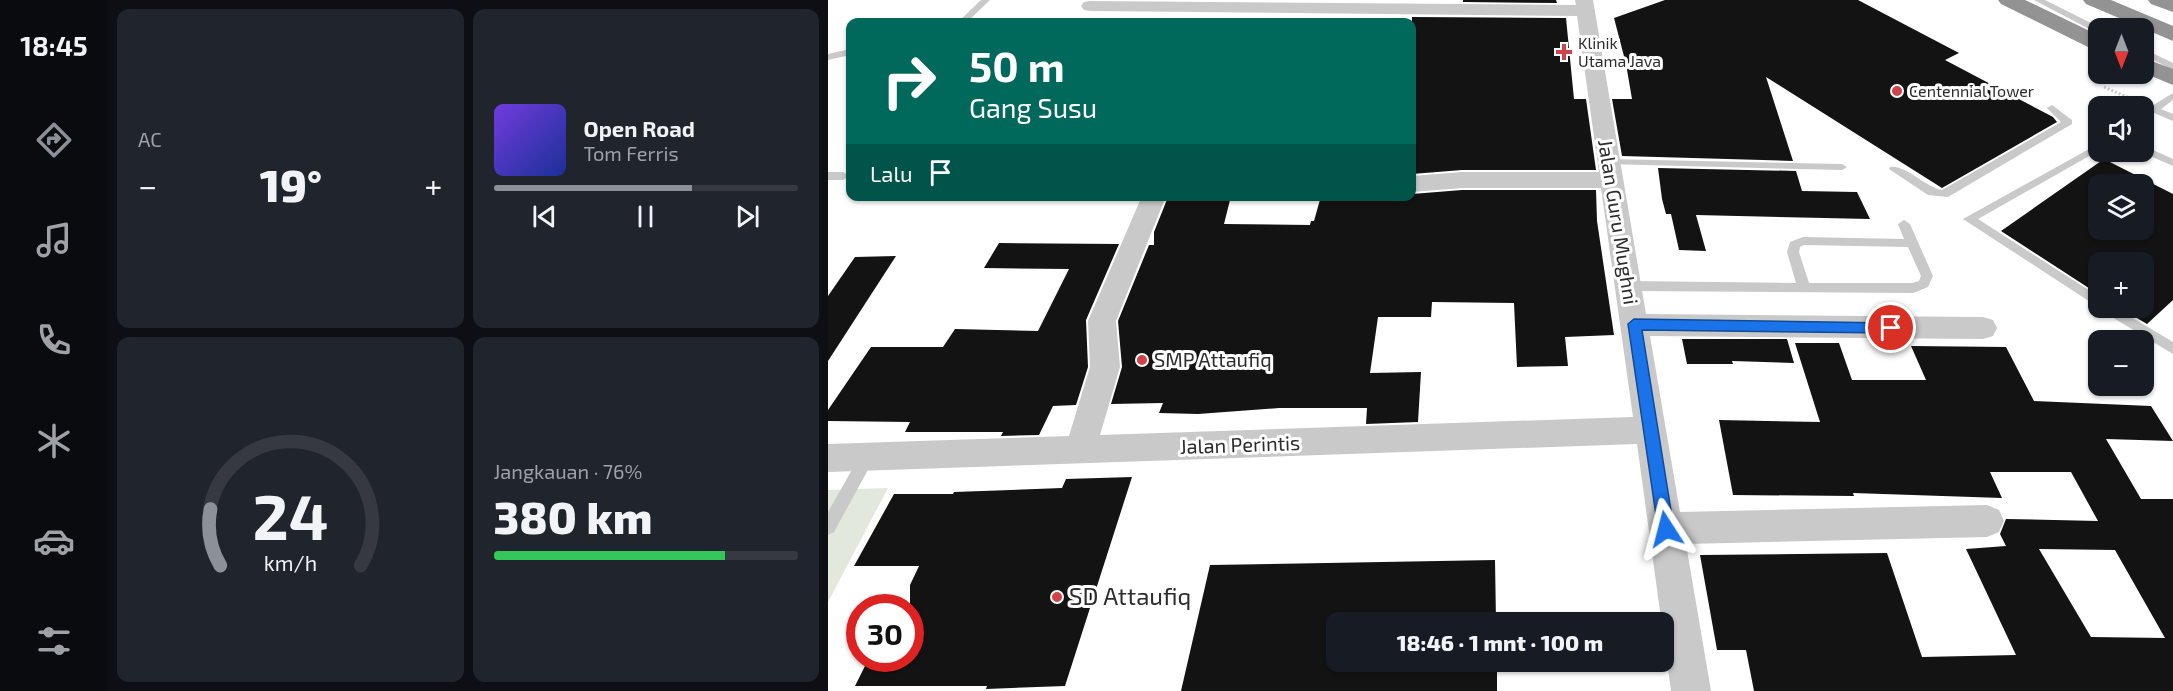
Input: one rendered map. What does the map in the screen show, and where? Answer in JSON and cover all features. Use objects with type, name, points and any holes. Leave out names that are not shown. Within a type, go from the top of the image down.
[{"type":"highway","points":[[2008,0],[2088,38]]},
{"type":"highway","points":[[2058,0],[2098,18]]},
{"type":"highway","points":[[2093,0],[2173,34]]},
{"type":"highway","points":[[2158,0],[2173,6]]},
{"type":"highway","points":[[2154,42],[2173,51]]},
{"type":"highway","points":[[2154,69],[2173,78]]},
{"type":"street","points":[[1090,6],[1263,15],[1587,3]]},
{"type":"street","name":"Jalan Guru Mughni","points":[[1587,3],[1628,286],[1692,691]]},
{"type":"street","points":[[1416,184],[1462,180],[1600,180],[1611,172]]},
{"type":"street","points":[[1080,451],[1105,367],[1102,321],[1152,201]]},
{"type":"street","points":[[1634,324],[1983,328]]},
{"type":"street","name":"Jalan Perintis","points":[[828,458],[1651,430]]},
{"type":"street","points":[[1666,529],[1987,521]]},
{"type":"lane","points":[[966,18],[986,0]]},
{"type":"lane","points":[[2038,0],[2088,25]]},
{"type":"lane","points":[[828,57],[846,53]]},
{"type":"lane","points":[[2154,57],[2173,67]]},
{"type":"lane","points":[[2154,108],[2173,96]]},
{"type":"lane","points":[[1894,169],[1932,192],[1944,194],[2068,122],[2052,108]]},
{"type":"lane","points":[[2154,113],[2173,118]]},
{"type":"lane","points":[[2088,153],[1969,219],[2088,296]]},
{"type":"lane","points":[[2154,154],[2173,163]]},
{"type":"lane","points":[[1611,172],[1842,167]]},
{"type":"lane","points":[[828,176],[843,176]]},
{"type":"lane","points":[[1628,286],[1679,288],[1803,285],[1913,288],[1924,284],[1927,276],[1904,224]]},
{"type":"lane","points":[[1803,285],[1793,252],[1794,245],[1803,241],[1913,243]]},
{"type":"lane","points":[[2123,318],[2173,349]]},
{"type":"lane","points":[[828,527],[867,457]]},
{"type":"path","points":[[2104,87],[2124,96]]},
{"type":"shaded area","points":[[888,488],[828,602],[828,490]]},
{"type":"building","points":[[1463,0],[1556,0],[1557,3],[1463,2]]},
{"type":"building","name":"Centennial Tower","points":[[1665,0],[1858,0],[1959,53],[1945,60],[2053,117],[2057,122],[1942,188],[1766,77],[1793,161],[1622,156],[1612,99],[1632,99],[1614,18]]},
{"type":"building","points":[[1412,17],[1566,18],[1574,99],[1586,99],[1596,170],[1462,170],[1416,174],[1416,18]]},
{"type":"building","points":[[2100,162],[2110,162],[2134,174],[2088,174],[2088,240],[2154,240],[2154,184],[2173,194],[2173,300],[2154,318],[2154,252],[2088,252],[2088,288],[2001,231]]},
{"type":"building","points":[[1658,168],[1796,171],[1802,191],[1857,192],[1870,219],[1696,215],[1706,251],[1679,250],[1671,214],[1666,214],[1662,199]]},
{"type":"building","points":[[1462,190],[1596,190],[1597,221],[1614,335],[1565,337],[1568,366],[1517,367],[1514,303],[1432,302],[1431,317],[1378,317],[1370,373],[1421,372],[1418,422],[1366,424],[1367,408],[1279,408],[1198,414],[1159,413],[1163,403],[1111,404],[1122,367],[1118,321],[1149,245],[1154,245],[1154,232],[1166,201],[1230,201],[1224,224],[1310,225],[1311,221],[1314,221],[1320,201],[1416,201],[1416,194]]},
{"type":"building","points":[[999,243],[1119,244],[1086,320],[1088,367],[1076,405],[1053,406],[1039,435],[1001,436],[1003,432],[905,432],[910,422],[828,421],[828,410],[871,347],[943,347],[955,329],[1038,331],[1069,269],[984,268]]},
{"type":"building","points":[[896,256],[828,361],[828,296],[855,257]]},
{"type":"building","points":[[2137,318],[2154,318],[2147,324]]},
{"type":"building","points":[[1682,339],[1787,339],[1794,363],[1732,361],[1733,364],[1687,364]]},
{"type":"building","points":[[1795,343],[1839,343],[1852,380],[1926,380],[1911,346],[2006,347],[2034,401],[2151,406],[2173,441],[2106,439],[2141,499],[2173,499],[2173,691],[1754,691],[1746,650],[1717,650],[1700,555],[1887,553],[1922,657],[2016,655],[1966,549],[2006,546],[2000,534],[2006,519],[2098,521],[2071,472],[1990,472],[2002,498],[1853,493],[1854,496],[1733,495],[1719,420],[1820,422]],"holes":[[[2039,549],[2115,550],[2165,638],[2091,637]]]},
{"type":"building","points":[[1132,477],[1065,686],[986,689],[987,686],[855,686],[862,672],[924,672],[924,594],[910,594],[910,585],[919,566],[854,566],[894,494],[953,494],[954,492],[1062,488],[1066,479]]},
{"type":"building","points":[[1495,560],[1496,612],[1326,612],[1326,672],[1497,672],[1497,691],[1181,691],[1210,565]]},
{"type":"place","name":"Klinik Utama Java","points":[[1564,52]]},
{"type":"place","name":"Centennial Tower","points":[[1897,91]]},
{"type":"place","name":"SMP Attaufiq","points":[[1142,360]]},
{"type":"place","name":"SD Attaufiq","points":[[1057,597]]},
{"type":"route","points":[[1666,529],[1634,324],[1891,328]]}]
